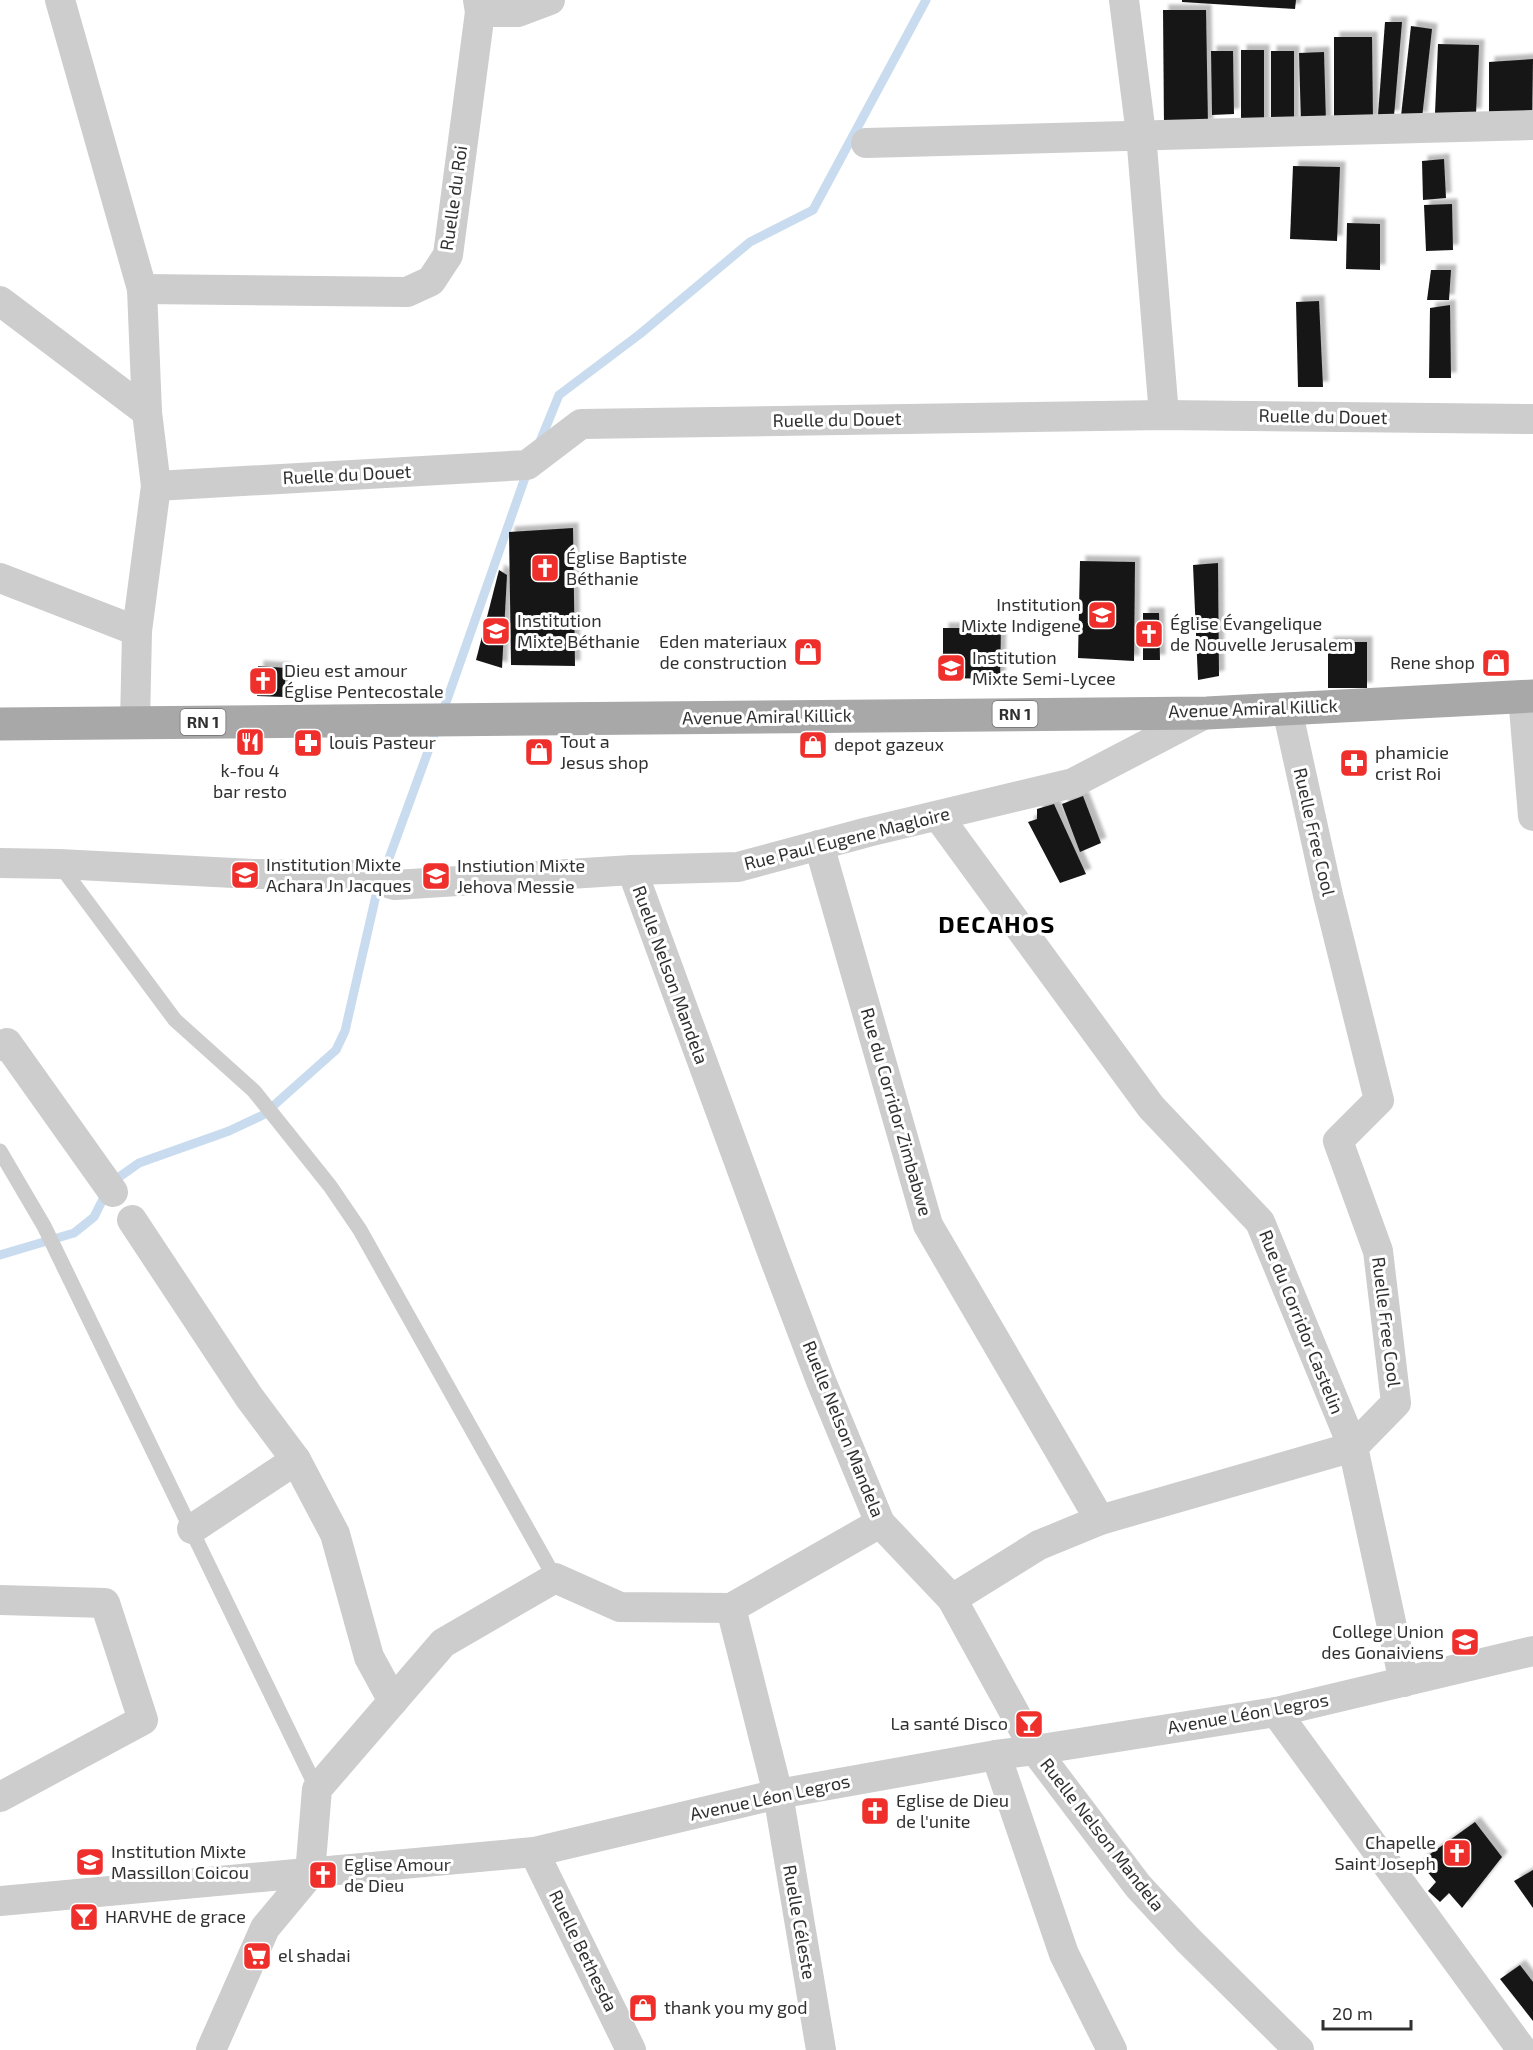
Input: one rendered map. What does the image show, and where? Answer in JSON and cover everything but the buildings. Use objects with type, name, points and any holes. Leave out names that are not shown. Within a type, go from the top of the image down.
[{"type":"main road","name":"Avenue Amiral Killick","points":[[0,724],[1208,712],[1287,710],[1528,696]]},
{"type":"street","points":[[60,0],[142,289],[147,411],[156,486],[137,631],[135,723]]},
{"type":"street","points":[[479,6],[518,12],[550,0]]},
{"type":"street","points":[[1124,0],[1141,134],[1164,415]]},
{"type":"street","name":"Ruelle du Roi","points":[[142,289],[407,292],[431,281],[448,255],[479,6]]},
{"type":"street","points":[[866,143],[1533,125]]},
{"type":"street","points":[[0,301],[147,411]]},
{"type":"street","name":"Ruelle du Douet","points":[[156,486],[527,465],[582,424],[1164,415],[1533,419]]},
{"type":"street","points":[[0,578],[137,631]]},
{"type":"street","points":[[1528,696],[1533,816]]},
{"type":"street","name":"Ruelle Free Cool","points":[[952,1599],[1039,1545],[1100,1520],[1353,1447],[1396,1403],[1378,1251],[1338,1141],[1379,1100],[1328,895],[1287,710]]},
{"type":"street","name":"Rue Paul Eugene Magloire","points":[[0,863],[253,874],[360,875],[395,885],[632,870],[738,867],[1073,783],[1208,712]]},
{"type":"street","name":"Rue du Corridor Castelin","points":[[938,816],[1151,1107],[1260,1222],[1353,1447],[1404,1682]]},
{"type":"street","name":"Rue du Corridor Zimbabwe","points":[[819,845],[928,1225],[1100,1520]]},
{"type":"street","name":"Ruelle Nelson Mandela","points":[[632,870],[778,1268],[821,1381],[880,1522],[952,1599],[1035,1750],[1138,1886],[1188,1940],[1299,2050]]},
{"type":"street","points":[[0,1046],[7,1043],[113,1192]]},
{"type":"street","points":[[132,1220],[249,1397],[296,1460],[335,1534],[369,1658],[393,1701]]},
{"type":"street","points":[[192,1529],[296,1460]]},
{"type":"street","points":[[211,2050],[265,1928],[310,1874],[317,1789],[443,1643],[555,1578],[620,1607],[730,1608],[880,1522]]},
{"type":"street","points":[[0,1600],[105,1603],[143,1720],[0,1797]]},
{"type":"street","name":"Ruelle Céleste","points":[[730,1608],[778,1794],[821,2050]]},
{"type":"street","name":"Avenue Léon Legros","points":[[0,1901],[534,1852],[778,1794],[996,1755],[1276,1712],[1533,1651]]},
{"type":"street","points":[[1276,1712],[1522,2050]]},
{"type":"street","points":[[996,1755],[1064,1954],[1112,2050]]},
{"type":"street","name":"Ruelle Bethesda","points":[[534,1852],[631,2050]]},
{"type":"lane","points":[[59,864],[176,1020],[254,1091],[272,1111],[360,1230],[555,1578]]},
{"type":"lane","points":[[0,1151],[44,1226],[317,1789]]},
{"type":"waterway","points":[[539,444],[559,395],[640,334],[750,242],[813,210],[926,0]]},
{"type":"waterway","points":[[442,714],[527,472]]},
{"type":"waterway","points":[[112,1182],[139,1163],[229,1131],[263,1115],[336,1050],[345,1031],[377,891],[437,727]]},
{"type":"waterway","points":[[0,1255],[74,1233],[94,1217],[106,1193]]},
{"type":"place","name":"Église Baptiste Béthanie","points":[[545,568]]},
{"type":"place","name":"Institution Mixte Indigene","points":[[1102,615]]},
{"type":"place","name":"Institution Mixte Béthanie","points":[[496,631]]},
{"type":"place","name":"Église Évangelique de Nouvelle Jerusalem","points":[[1149,634]]},
{"type":"place","name":"Eden materiaux de construction","points":[[808,652]]},
{"type":"place","name":"Rene shop","points":[[1496,663]]},
{"type":"place","name":"Institution Mixte Semi-Lycee","points":[[951,668]]},
{"type":"place","name":"Dieu est amour Église Pentecostale","points":[[263,681]]},
{"type":"place","name":"k-fou 4 bar resto","points":[[250,742]]},
{"type":"place","name":"louis Pasteur","points":[[308,743]]},
{"type":"place","name":"depot gazeux","points":[[813,745]]},
{"type":"place","name":"Tout a Jesus shop","points":[[539,752]]},
{"type":"place","name":"phamicie crist Roi","points":[[1354,763]]},
{"type":"place","name":"Institution Mixte Achara Jn Jacques","points":[[245,875]]},
{"type":"place","name":"Instiution Mixte Jehova Messie","points":[[436,876]]},
{"type":"place","name":"College Union des Gonaiviens","points":[[1465,1642]]},
{"type":"place","name":"La santé Disco","points":[[1029,1724]]},
{"type":"place","name":"Eglise de Dieu de l'unite","points":[[875,1811]]},
{"type":"place","name":"Chapelle Saint Joseph","points":[[1457,1853]]},
{"type":"place","name":"Institution Mixte Massillon Coicou","points":[[90,1862]]},
{"type":"place","name":"Eglise Amour de Dieu","points":[[323,1875]]},
{"type":"place","name":"HARVHE de grace","points":[[84,1917]]},
{"type":"place","name":"el shadai","points":[[257,1956]]},
{"type":"place","name":"thank you my god","points":[[643,2008]]},
{"type":"district","name":"DECAHOS","points":[[997,925]]}]
